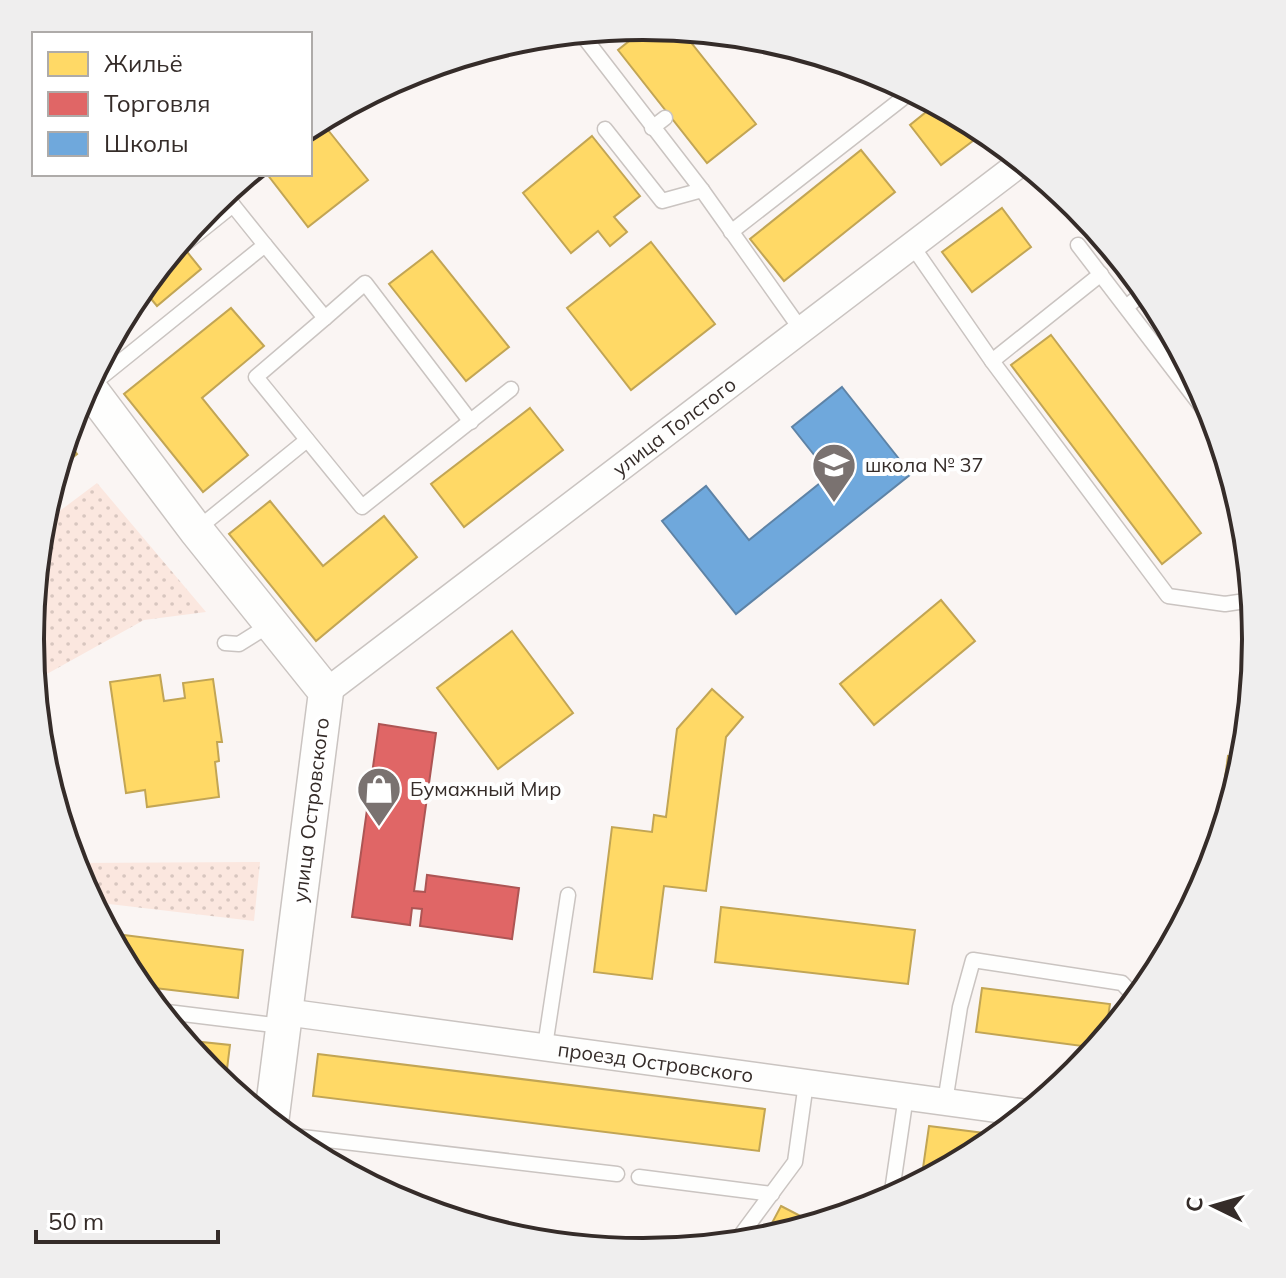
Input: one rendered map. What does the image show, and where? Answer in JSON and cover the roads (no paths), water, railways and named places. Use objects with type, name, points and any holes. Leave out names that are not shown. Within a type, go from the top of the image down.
[{"type":"street","name":"улица Толстого","points":[[326,692],[1013,169]]},
{"type":"street","name":"улица Островского","points":[[96,397],[196,530],[326,692],[273,1110]]},
{"type":"street","name":"проезд Островского","points":[[284,1019],[545,1046],[1012,1111]]},
{"type":"lane","points":[[588,43],[702,190],[802,331]]},
{"type":"lane","points":[[731,232],[902,99]]},
{"type":"lane","points":[[652,128],[665,118]]},
{"type":"lane","points":[[605,129],[662,201],[702,190]]},
{"type":"lane","points":[[232,204],[325,318]]},
{"type":"lane","points":[[108,370],[265,245]]},
{"type":"lane","points":[[1078,245],[1184,384]]},
{"type":"lane","points":[[913,247],[992,361],[1168,596],[1225,604],[1241,602]]},
{"type":"lane","points":[[992,361],[1101,274]]},
{"type":"lane","points":[[471,422],[365,283],[256,377],[362,507],[471,422],[511,389]]},
{"type":"lane","points":[[1126,307],[1136,299]]},
{"type":"lane","points":[[196,530],[307,440]]},
{"type":"lane","points":[[225,643],[239,644],[271,624]]},
{"type":"lane","points":[[545,1046],[568,895]]},
{"type":"lane","points":[[945,1102],[960,1007],[973,960],[1122,983],[1128,990]]},
{"type":"lane","points":[[175,1012],[284,1019]]},
{"type":"lane","points":[[746,1229],[795,1162],[806,1083]]},
{"type":"lane","points":[[893,1183],[906,1096]]},
{"type":"lane","points":[[312,1138],[617,1174]]},
{"type":"lane","points":[[639,1177],[772,1194]]},
{"type":"place","name":"школа № 37","points":[[834,504]]},
{"type":"place","name":"Бумажный Мир","points":[[379,828]]}]
